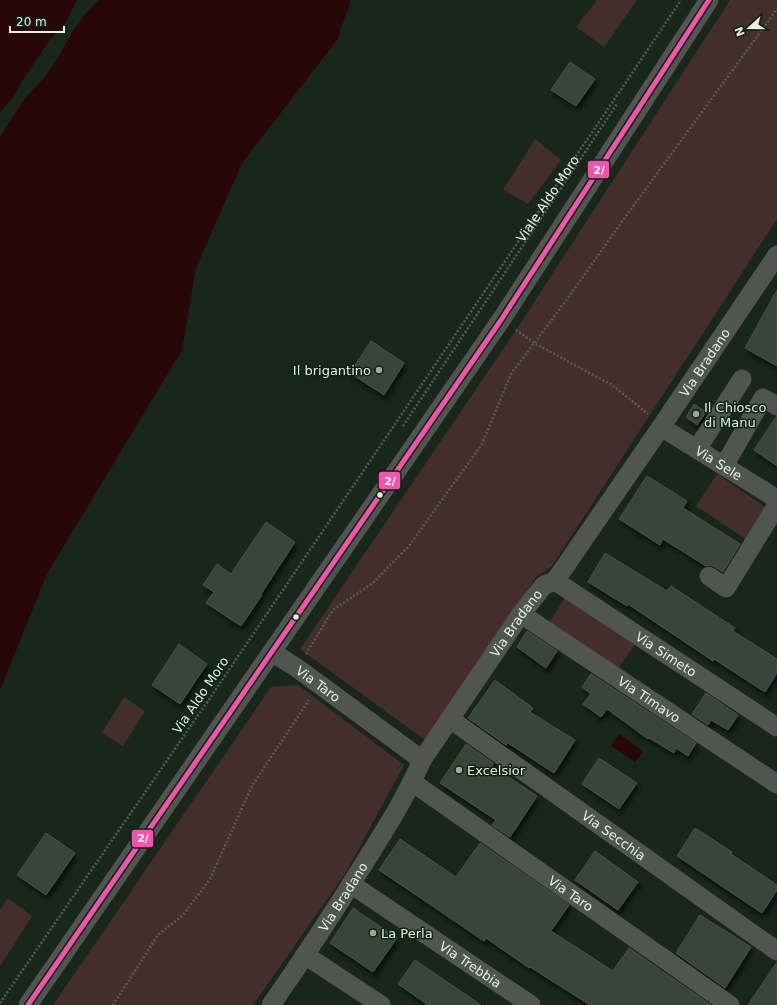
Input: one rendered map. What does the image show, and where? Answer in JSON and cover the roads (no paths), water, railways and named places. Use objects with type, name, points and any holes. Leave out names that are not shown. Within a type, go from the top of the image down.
[{"type":"street","points":[[28,1005],[501,320],[709,0]]},
{"type":"street","name":"Via Bradano","points":[[272,1005],[352,884],[383,834],[412,782],[422,760],[521,614],[544,584],[555,581],[777,255]]},
{"type":"street","points":[[697,449],[742,379]]},
{"type":"street","points":[[724,466],[764,398],[777,406]]},
{"type":"street","name":"Via Sele","points":[[661,427],[777,500]]},
{"type":"street","points":[[709,576],[726,588],[777,505]]},
{"type":"street","name":"Via Simeto","points":[[555,581],[777,727]]},
{"type":"street","name":"Via Timavo","points":[[521,614],[777,784]]},
{"type":"street","name":"Via Taro","points":[[272,652],[297,668],[422,760]]},
{"type":"street","name":"Via Secchia","points":[[450,719],[777,951]]},
{"type":"street","name":"Via Taro","points":[[412,782],[730,1005]]},
{"type":"street","name":"Via Trebbia","points":[[352,884],[530,1005]]},
{"type":"street","points":[[305,955],[381,1005]]},
{"type":"place","name":"Il brigantino","points":[[379,370]]},
{"type":"place","name":"Il Chiosco di Manu","points":[[696,414]]},
{"type":"place","name":"Excelsior","points":[[459,770]]},
{"type":"place","name":"La Perla","points":[[373,933]]}]
